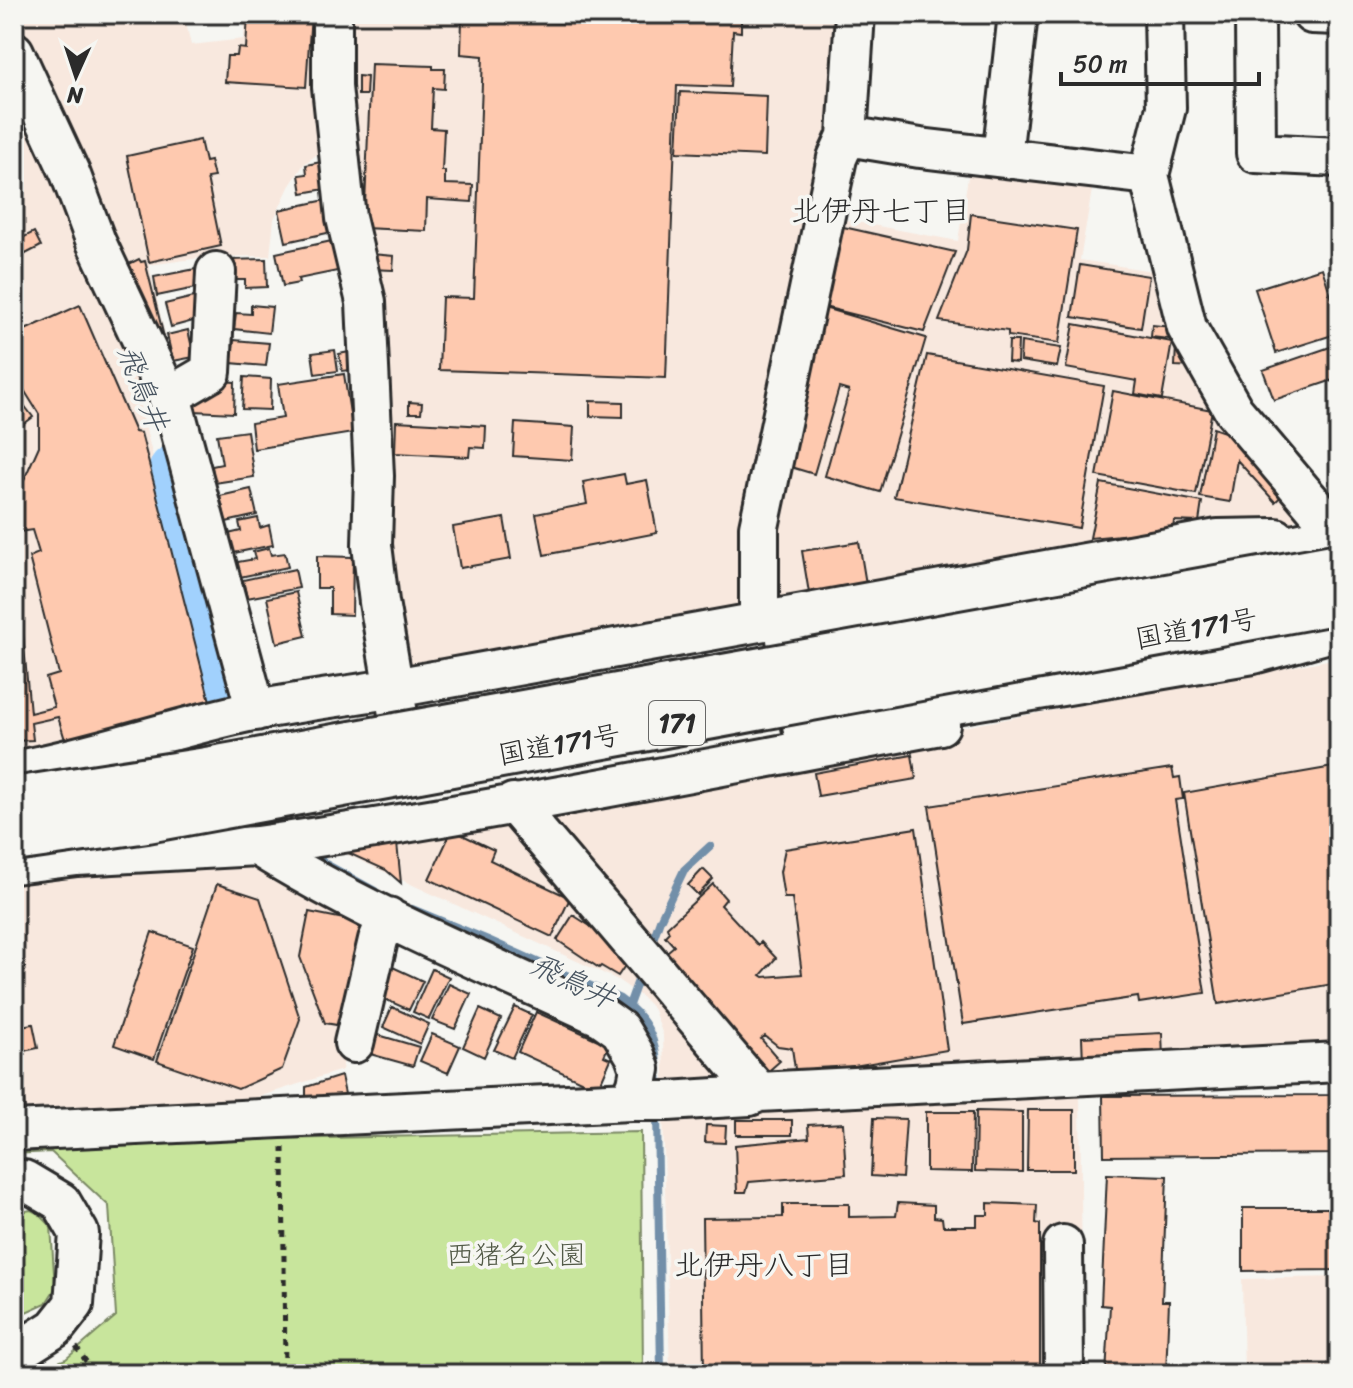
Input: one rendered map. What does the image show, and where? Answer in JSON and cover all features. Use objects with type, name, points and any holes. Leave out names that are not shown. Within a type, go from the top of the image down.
[{"type":"highway","name":"171","points":[[207,770],[258,739],[774,630],[1154,576],[1339,536]]},
{"type":"highway","name":"国道171号","points":[[14,800],[207,770],[1339,566]]},
{"type":"highway","name":"国道171号","points":[[14,839],[147,820],[1339,601]]},
{"type":"highway","name":"171","points":[[147,820],[314,818],[805,726],[1253,651],[1339,627]]},
{"type":"street","points":[[332,14],[332,87],[345,204],[366,302],[374,476],[372,545],[393,689],[420,821]]},
{"type":"street","points":[[14,771],[54,764],[256,711],[505,667],[774,630],[759,527],[837,158],[847,136],[855,14]]},
{"type":"street","points":[[1002,157],[1018,14]]},
{"type":"street","points":[[1164,14],[1166,108],[1149,175],[1187,328],[1234,411],[1339,536]]},
{"type":"street","points":[[1258,14],[1255,17],[1256,153],[1339,157]]},
{"type":"street","points":[[1312,14],[1339,15]]},
{"type":"street","points":[[14,52],[70,173],[96,242],[175,411],[256,711]]},
{"type":"street","points":[[847,136],[920,148],[1149,175]]},
{"type":"street","points":[[168,397],[211,372],[223,292]]},
{"type":"street","points":[[14,864],[77,856],[257,846],[420,821],[1256,667],[1339,634]]},
{"type":"street","points":[[505,667],[522,802],[759,1092]]},
{"type":"street","points":[[54,764],[77,856]]},
{"type":"street","points":[[257,846],[388,917],[602,1017],[620,1030],[635,1055],[640,1069],[637,1084],[646,1101]]},
{"type":"street","points":[[354,1043],[378,940],[388,917]]},
{"type":"street","points":[[14,1131],[749,1096],[759,1092],[1339,1062]]},
{"type":"street","points":[[25,1191],[61,1202],[79,1233],[74,1304],[65,1337]]},
{"type":"street","points":[[1063,1245],[1064,1374]]},
{"type":"street","points":[[14,1323],[65,1337]]},
{"type":"street","points":[[14,1354],[65,1337]]},
{"type":"path","points":[[283,1145],[285,1374]]},
{"type":"path","points":[[65,1337],[95,1374]]},
{"type":"shaded area","points":[[14,14],[184,14],[191,45],[244,39],[245,14],[328,14],[334,142],[304,164],[289,187],[274,219],[270,256],[207,257],[149,265],[174,375],[139,402],[216,707],[14,761]]},
{"type":"shaded area","points":[[342,14],[835,14],[842,24],[830,132],[747,596],[729,618],[418,670],[401,660],[386,575],[383,278],[369,277]]},
{"type":"shaded area","points":[[970,164],[1093,184],[1080,260],[1166,273],[1301,510],[1294,521],[776,607],[770,530],[835,218],[958,241]]},
{"type":"shaded area","points":[[1339,658],[1339,1056],[667,1084],[664,1078],[663,1035],[654,1010],[642,997],[618,980],[333,848],[330,843]]},
{"type":"shaded area","points":[[260,861],[368,929],[342,1070],[221,1109],[14,1119],[14,879]]},
{"type":"shaded area","points":[[1080,1091],[1083,1374],[670,1374],[663,1111]]},
{"type":"shaded area","points":[[1339,1277],[1339,1374],[1244,1374],[1242,1279]]},
{"type":"green space","name":"西猪名公園","points":[[641,1132],[643,1374],[27,1374],[66,1359],[116,1316],[109,1206],[51,1152],[14,1154],[14,1144]]},
{"type":"green space","points":[[31,1210],[51,1226],[55,1289],[46,1303],[26,1312],[14,1312],[14,1213]]},
{"type":"building","points":[[248,14],[311,14],[306,87],[225,82],[227,56],[237,56],[238,48],[246,49]]},
{"type":"building","points":[[623,14],[741,14],[741,32],[733,31],[730,87],[677,85],[666,378],[439,370],[442,297],[474,298],[483,56],[461,54],[462,19],[623,25]]},
{"type":"building","points":[[371,64],[445,69],[444,89],[433,88],[431,128],[444,129],[442,171],[445,171],[445,184],[473,185],[472,202],[427,199],[426,231],[364,228]]},
{"type":"building","points":[[358,76],[367,77],[366,95],[358,95]]},
{"type":"building","points":[[680,92],[767,96],[765,156],[677,152]]},
{"type":"building","points":[[200,140],[205,162],[210,161],[214,177],[207,178],[221,246],[149,262],[127,156]]},
{"type":"building","points":[[326,161],[331,188],[302,193],[299,175],[307,174],[306,165]]},
{"type":"building","points":[[335,198],[341,230],[286,242],[279,210]]},
{"type":"building","points":[[971,214],[1077,230],[1059,343],[1008,336],[1008,331],[939,321],[967,250]]},
{"type":"building","points":[[839,226],[955,252],[924,332],[820,306]]},
{"type":"building","points":[[34,232],[41,246],[14,260],[14,242]]},
{"type":"building","points":[[341,239],[347,269],[298,279],[299,283],[283,286],[276,253]]},
{"type":"building","points":[[371,254],[394,256],[393,270],[370,269]]},
{"type":"building","points":[[139,259],[145,261],[166,354],[129,264]]},
{"type":"building","points":[[266,259],[267,287],[245,288],[245,280],[230,280],[229,260]]},
{"type":"building","points":[[1080,265],[1149,276],[1141,328],[1072,317]]},
{"type":"building","points":[[201,268],[205,286],[157,296],[154,277]]},
{"type":"building","points":[[1322,268],[1339,321],[1339,333],[1276,353],[1255,289]]},
{"type":"building","points":[[198,296],[204,318],[171,327],[165,304]]},
{"type":"building","points":[[80,305],[135,432],[141,433],[211,705],[66,743],[58,717],[31,723],[33,740],[14,741],[14,534],[30,713],[54,707],[46,678],[59,674],[29,557],[39,553],[32,530],[18,532],[14,502],[39,446],[39,414],[14,374],[14,335]]},
{"type":"building","points":[[251,305],[272,307],[269,333],[234,329],[236,313],[251,314]]},
{"type":"building","points":[[824,308],[926,338],[880,492],[825,476],[849,391],[839,388],[814,474],[784,465]]},
{"type":"building","points":[[1074,324],[1172,342],[1162,399],[1135,394],[1137,381],[1066,368]]},
{"type":"building","points":[[1152,325],[1180,328],[1178,340],[1151,337]]},
{"type":"building","points":[[188,330],[194,357],[173,361],[167,335]]},
{"type":"building","points":[[234,340],[269,343],[266,366],[231,363]]},
{"type":"building","points":[[1009,341],[1018,341],[1017,363],[1008,362]]},
{"type":"building","points":[[1021,342],[1061,348],[1057,367],[1020,361]]},
{"type":"building","points":[[1339,344],[1339,378],[1274,400],[1263,370]]},
{"type":"building","points":[[1176,345],[1195,367],[1175,366]]},
{"type":"building","points":[[335,350],[338,371],[315,374],[312,353]]},
{"type":"building","points":[[354,351],[357,369],[342,371],[339,354]]},
{"type":"building","points":[[927,355],[1104,386],[1079,528],[894,497]]},
{"type":"building","points":[[344,374],[353,433],[254,449],[251,423],[283,418],[278,384]]},
{"type":"building","points":[[244,377],[271,379],[270,410],[242,409]]},
{"type":"building","points":[[220,381],[235,382],[234,413],[194,411],[196,390],[220,391]]},
{"type":"building","points":[[1113,391],[1212,410],[1196,494],[1097,476]]},
{"type":"building","points":[[14,392],[33,417],[16,430],[14,428]]},
{"type":"building","points":[[590,401],[623,402],[623,417],[590,416]]},
{"type":"building","points":[[409,402],[422,403],[421,413],[409,413]]},
{"type":"building","points":[[396,421],[486,426],[485,448],[470,447],[469,457],[395,453]]},
{"type":"building","points":[[515,423],[574,427],[572,460],[513,456]]},
{"type":"building","points":[[1213,428],[1224,432],[1231,429],[1284,494],[1275,502],[1237,460],[1230,502],[1200,497]]},
{"type":"building","points":[[247,431],[254,477],[214,483],[212,466],[222,464],[217,435]]},
{"type":"building","points":[[624,474],[626,484],[647,480],[657,533],[544,555],[536,514],[587,504],[583,482]]},
{"type":"building","points":[[1101,483],[1202,502],[1199,522],[1174,521],[1173,530],[1090,538]]},
{"type":"building","points":[[251,489],[257,515],[226,522],[220,496]]},
{"type":"building","points":[[258,518],[260,528],[269,525],[273,545],[229,554],[224,535],[241,531],[239,522]]},
{"type":"building","points":[[504,518],[511,559],[460,568],[453,527]]},
{"type":"building","points":[[859,542],[866,584],[809,593],[802,551]]},
{"type":"building","points":[[269,548],[271,555],[285,553],[288,567],[235,578],[232,563],[255,559],[253,552]]},
{"type":"building","points":[[317,556],[353,557],[352,615],[330,614],[330,588],[317,588]]},
{"type":"building","points":[[295,569],[299,588],[247,598],[243,580]]},
{"type":"building","points":[[296,592],[306,636],[277,643],[267,598]]},
{"type":"building","points":[[912,755],[916,779],[818,796],[814,773]]},
{"type":"building","points":[[1339,766],[1339,983],[1218,1004],[1184,793]]},
{"type":"building","points":[[1172,768],[1174,778],[1180,777],[1183,799],[1175,800],[1205,993],[1139,1003],[1138,997],[963,1024],[929,806]]},
{"type":"building","points":[[916,828],[947,1050],[796,1076],[792,1048],[778,1046],[765,1036],[761,1039],[780,1061],[764,1075],[655,962],[674,946],[665,936],[669,932],[667,927],[713,884],[726,899],[721,905],[758,945],[761,942],[776,958],[761,975],[802,974],[792,898],[784,898],[780,872],[785,849]]},
{"type":"building","points":[[452,830],[494,850],[490,860],[570,898],[552,937],[429,879]]},
{"type":"building","points":[[397,843],[401,883],[386,870],[344,849]]},
{"type":"building","points":[[703,869],[713,879],[698,895],[688,885]]},
{"type":"building","points":[[217,884],[260,898],[300,1019],[282,1069],[238,1089],[157,1061]]},
{"type":"building","points":[[309,912],[364,923],[343,1026],[325,1023],[300,957]]},
{"type":"building","points":[[573,915],[615,942],[610,949],[628,961],[618,976],[601,966],[599,968],[557,940]]},
{"type":"building","points":[[152,932],[193,946],[154,1059],[114,1045]]},
{"type":"building","points":[[14,939],[25,968],[14,972]]},
{"type":"building","points":[[384,963],[423,981],[409,1010],[371,993]]},
{"type":"building","points":[[432,969],[449,977],[429,1019],[413,1012]]},
{"type":"building","points":[[449,984],[471,994],[455,1029],[432,1020]]},
{"type":"building","points":[[392,1007],[429,1024],[420,1044],[383,1027]]},
{"type":"building","points":[[515,1007],[532,1015],[512,1058],[494,1050]]},
{"type":"building","points":[[480,1009],[501,1019],[484,1057],[463,1047]]},
{"type":"building","points":[[536,1012],[609,1045],[604,1056],[611,1059],[598,1089],[518,1052]]},
{"type":"building","points":[[33,1024],[38,1048],[14,1053],[14,1027]]},
{"type":"building","points":[[1162,1033],[1163,1059],[1083,1063],[1082,1037]]},
{"type":"building","points":[[375,1034],[419,1047],[413,1066],[370,1054]]},
{"type":"building","points":[[432,1034],[460,1046],[448,1073],[420,1061]]},
{"type":"building","points":[[341,1076],[347,1103],[306,1104],[306,1087]]},
{"type":"building","points":[[14,1081],[23,1081],[25,1117],[14,1118]]},
{"type":"building","points":[[1331,1085],[1339,1085],[1339,1154],[1104,1156],[1103,1096],[1331,1095]]},
{"type":"building","points":[[1028,1110],[1074,1110],[1074,1170],[1027,1170]]},
{"type":"building","points":[[976,1111],[1022,1112],[1022,1172],[975,1171]]},
{"type":"building","points":[[926,1112],[973,1112],[972,1172],[926,1171]]},
{"type":"building","points":[[874,1118],[906,1119],[902,1178],[871,1176]]},
{"type":"building","points":[[736,1120],[792,1120],[792,1135],[736,1135]]},
{"type":"building","points":[[843,1123],[846,1174],[749,1182],[746,1192],[737,1192],[735,1145],[809,1138],[808,1125]]},
{"type":"building","points":[[706,1125],[726,1126],[725,1143],[705,1142]]},
{"type":"building","points":[[1107,1174],[1167,1176],[1162,1301],[1169,1301],[1166,1374],[1106,1374],[1110,1306],[1101,1305]]},
{"type":"building","points":[[898,1203],[934,1205],[934,1217],[942,1218],[943,1226],[977,1226],[977,1215],[988,1215],[988,1203],[1037,1205],[1036,1223],[1040,1224],[1040,1374],[704,1374],[702,1218],[783,1217],[783,1204],[849,1204],[849,1217],[896,1216]]},
{"type":"building","points":[[1243,1208],[1339,1208],[1339,1270],[1243,1271]]},
{"type":"waterway","name":"飛鳥井","points":[[173,469],[226,702]]},
{"type":"waterway","points":[[650,948],[684,870],[710,846]]},
{"type":"waterway","name":"飛鳥井","points":[[311,851],[324,863],[375,891]]},
{"type":"waterway","name":"飛鳥井","points":[[412,909],[620,999],[648,1028],[657,1062],[657,1089]]},
{"type":"waterway","points":[[629,1005],[641,972]]},
{"type":"waterway","name":"飛鳥井","points":[[657,1111],[661,1374]]},
{"type":"district","name":"北伊丹七丁目","points":[[881,211]]},
{"type":"district","name":"北伊丹八丁目","points":[[764,1265]]}]
